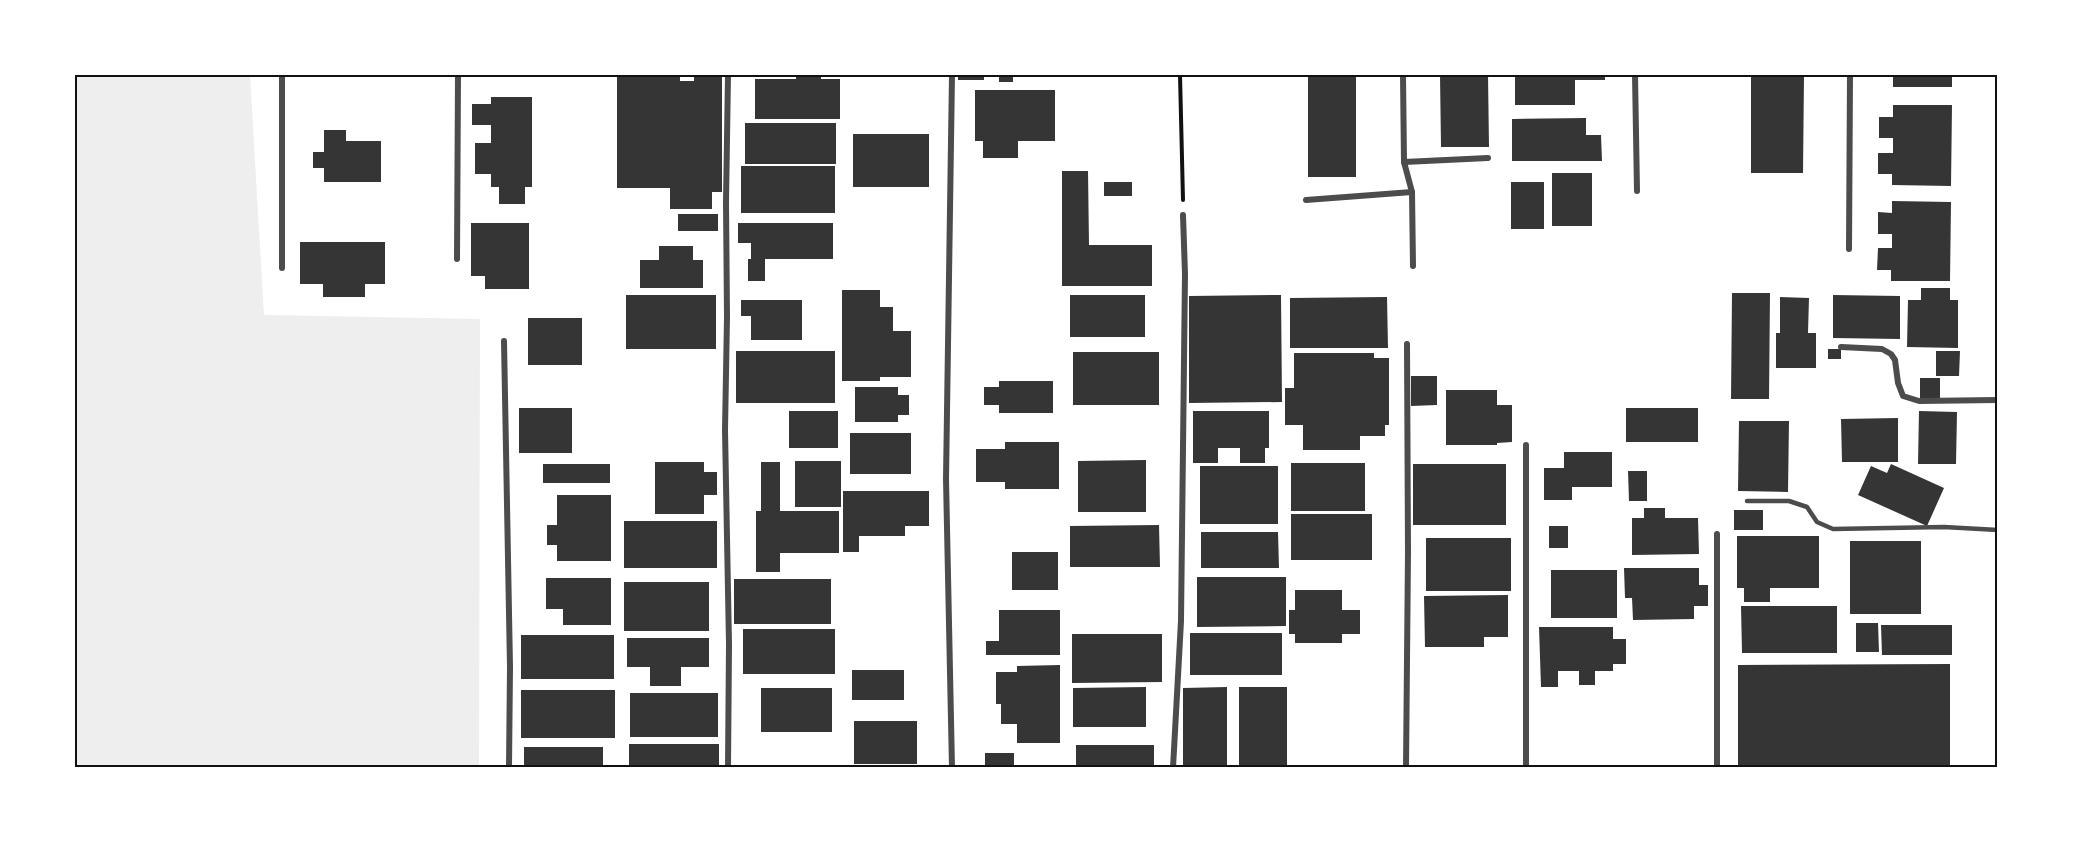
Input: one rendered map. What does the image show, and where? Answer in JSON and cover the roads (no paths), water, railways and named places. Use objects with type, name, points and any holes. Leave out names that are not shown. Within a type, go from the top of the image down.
[{"type":"street","points":[[282,75],[282,268]]},
{"type":"street","points":[[457,259],[458,75]]},
{"type":"street","points":[[728,75],[728,318],[725,430],[729,644],[728,768]]},
{"type":"street","points":[[952,75],[946,479],[952,768]]},
{"type":"street","points":[[1403,75],[1404,162],[1412,192],[1413,266]]},
{"type":"street","points":[[1635,75],[1637,191]]},
{"type":"street","points":[[1850,75],[1850,249]]},
{"type":"street","points":[[1404,162],[1488,158]]},
{"type":"street","points":[[1306,200],[1412,192]]},
{"type":"street","points":[[1173,768],[1181,621],[1184,215]]},
{"type":"street","points":[[504,341],[510,668],[509,768]]},
{"type":"street","points":[[1406,768],[1407,344]]},
{"type":"street","points":[[1841,346],[1882,349],[1891,354],[1895,360],[1898,383],[1903,396],[1919,401],[1998,400]]},
{"type":"street","points":[[1526,445],[1524,686],[1526,768]]},
{"type":"street","points":[[1717,534],[1718,768]]},
{"type":"lane","points":[[1747,501],[1789,501],[1807,507],[1816,522],[1833,529],[1944,527],[1998,530]]}]
